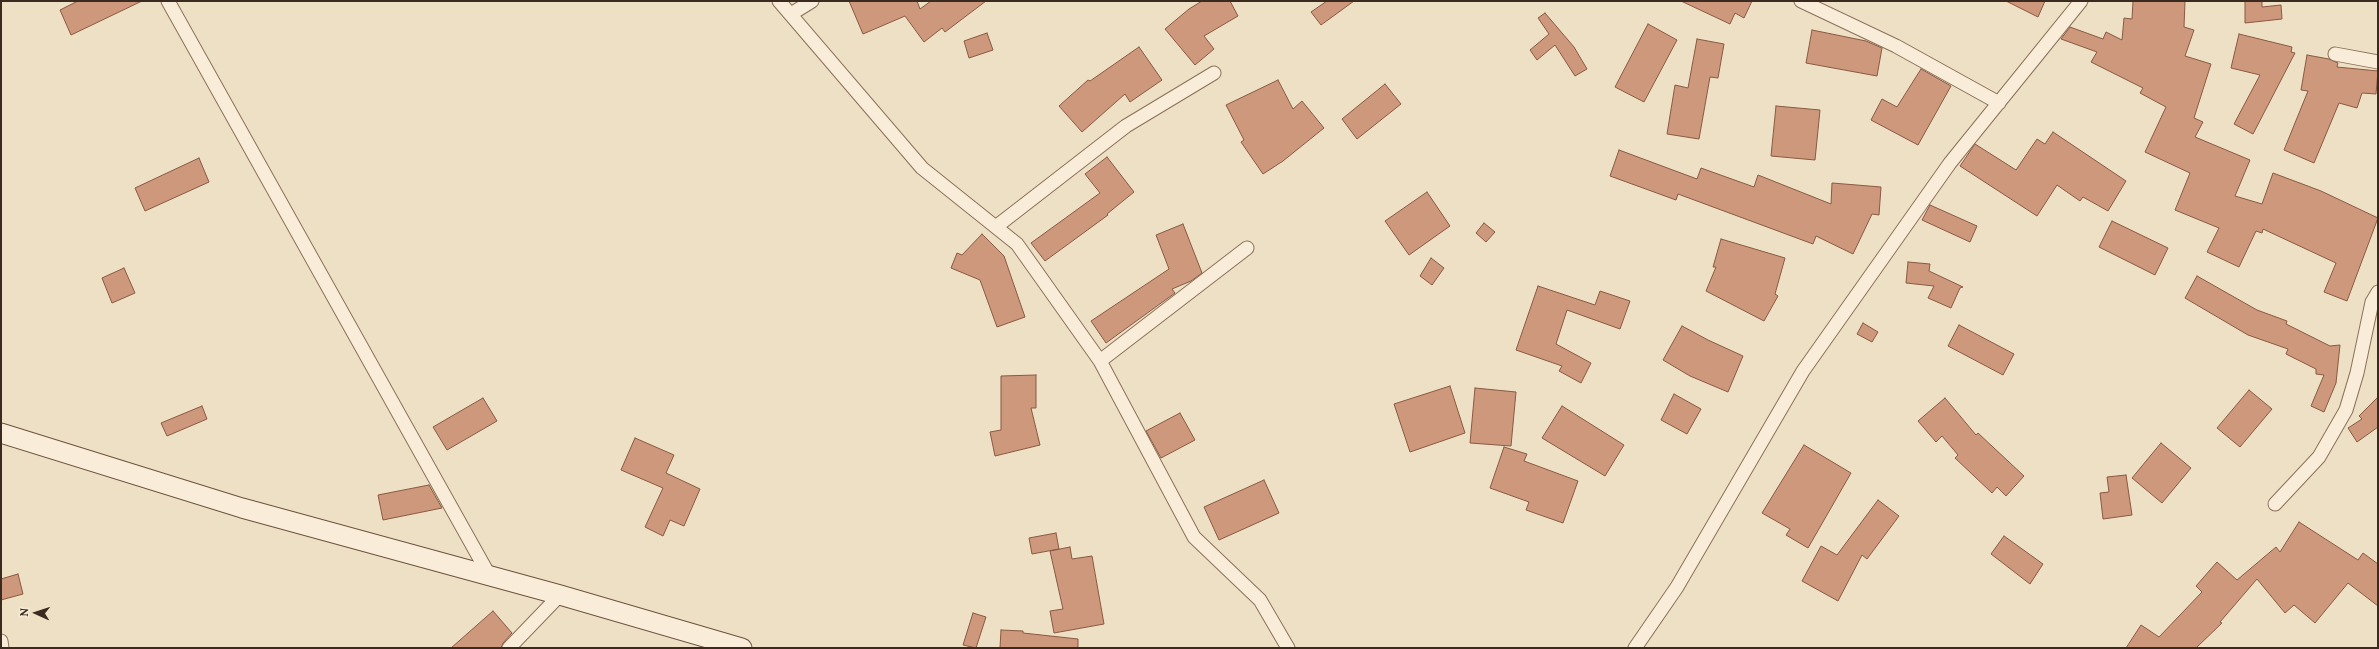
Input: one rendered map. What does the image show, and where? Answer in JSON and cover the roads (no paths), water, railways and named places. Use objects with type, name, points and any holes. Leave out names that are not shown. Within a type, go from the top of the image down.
[{"type":"main road","points":[[1,433],[242,508],[560,595],[742,648]]},
{"type":"street","points":[[168,1],[490,576]]},
{"type":"street","points":[[779,1],[922,168],[1017,244],[1100,361],[1194,537],[1260,600],[1288,648]]},
{"type":"street","points":[[791,14],[812,1]]},
{"type":"street","points":[[1801,1],[1896,46],[1999,103]]},
{"type":"street","points":[[1635,648],[1677,587],[1803,371],[1950,163],[2081,1]]},
{"type":"street","points":[[2335,54],[2378,62]]},
{"type":"street","points":[[996,226],[1126,126],[1214,74]]},
{"type":"street","points":[[1100,361],[1247,248]]},
{"type":"street","points":[[2275,504],[2319,457],[2346,410],[2357,373],[2372,302],[2378,292]]},
{"type":"street","points":[[509,648],[560,595]]},
{"type":"street","points":[[1,641],[2,648]]}]
